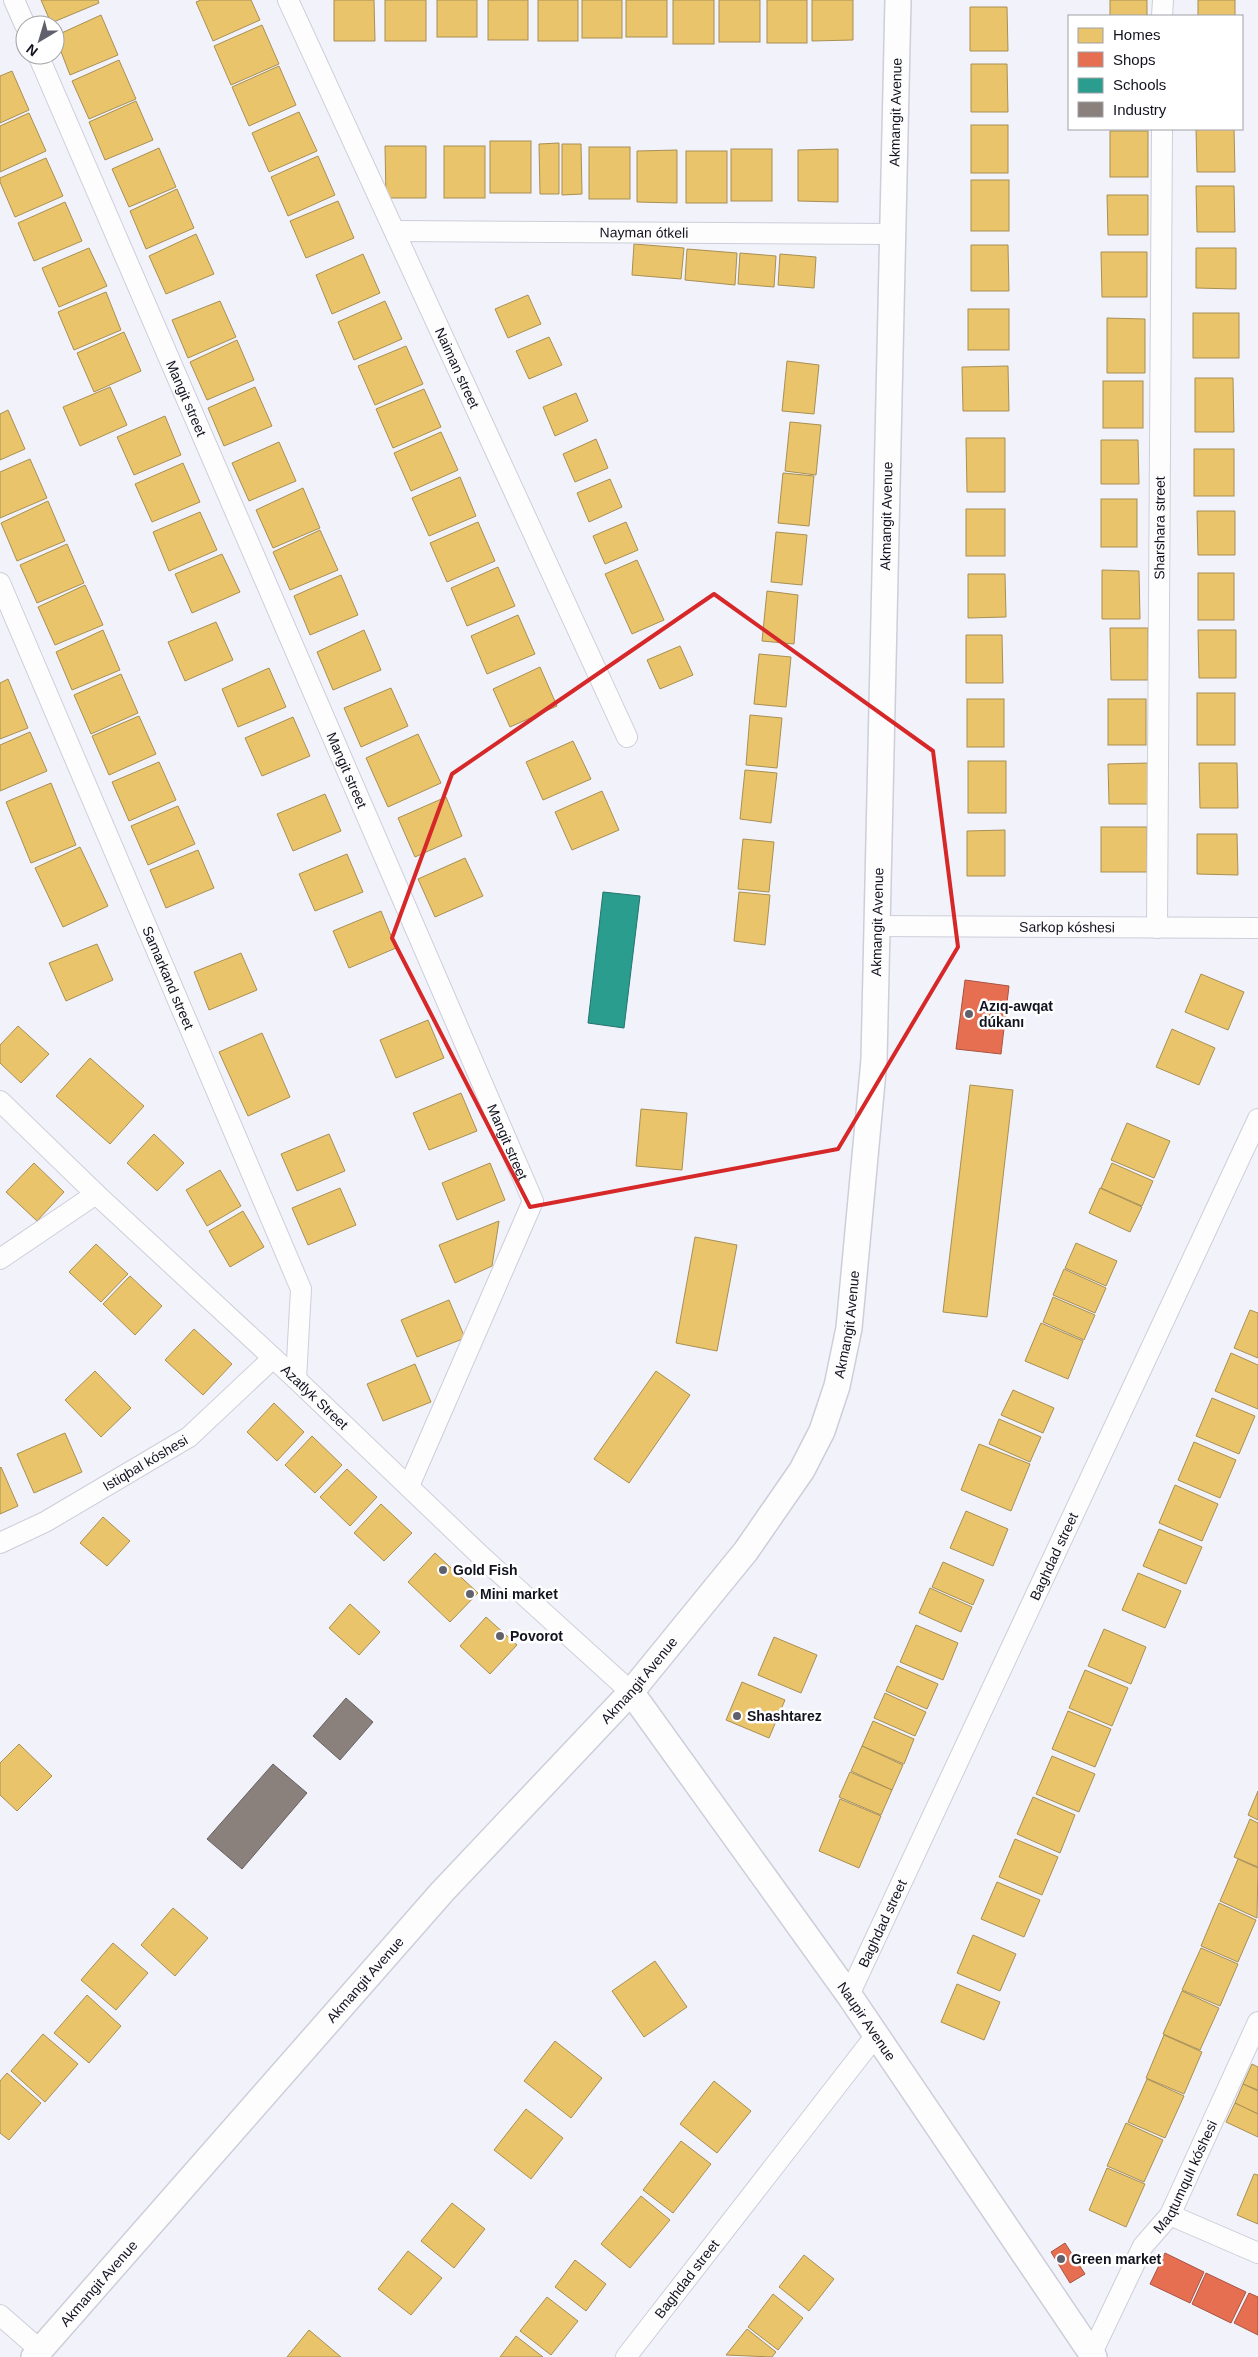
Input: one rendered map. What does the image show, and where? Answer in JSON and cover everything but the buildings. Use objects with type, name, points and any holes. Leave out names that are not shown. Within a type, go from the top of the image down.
[{"type":"street","points":[[14,0],[21,15]]},
{"type":"street","name":"Naiman street","points":[[288,0],[628,736]]},
{"type":"street","name":"Akmangit Avenue","points":[[37,2353],[442,1892],[631,1692],[746,1551],[802,1470],[822,1430],[837,1386],[849,1328],[874,1060],[898,0]]},
{"type":"street","points":[[1162,15],[1163,0]]},
{"type":"street","name":"Mangit street","points":[[42,65],[532,1201],[409,1486]]},
{"type":"street","name":"Sharshara street","points":[[1156,928],[1162,130]]},
{"type":"street","name":"Nayman ótkeli","points":[[395,231],[893,234]]},
{"type":"street","name":"Samarkand street","points":[[0,583],[302,1289],[296,1379]]},
{"type":"street","name":"Sarkop kóshesi","points":[[876,926],[1258,928]]},
{"type":"street","name":"Azatlyk Street","points":[[0,1101],[96,1194],[296,1379],[488,1562],[631,1692]]},
{"type":"street","name":"Baghdad street","points":[[849,1995],[1258,1119]]},
{"type":"street","points":[[0,1259],[96,1194]]},
{"type":"street","name":"Istiqbal kóshesi","points":[[0,1543],[45,1522],[189,1437],[272,1358]]},
{"type":"street","name":"Naupir Avenue","points":[[631,1692],[849,1995],[1092,2356]]},
{"type":"street","name":"Maqtumqulı kóshesi","points":[[1092,2356],[1143,2246],[1170,2216],[1258,2022]]},
{"type":"street","name":"Baghdad street","points":[[626,2357],[876,2035]]},
{"type":"street","points":[[1170,2216],[1258,2253]]},
{"type":"street","points":[[0,2315],[37,2353]]},
{"type":"highlighted area","points":[[714,594],[933,751],[958,947],[838,1149],[530,1207],[392,938],[452,774]]},
{"type":"place","name":"Azıq-awqat dúkanı","points":[[969,1014]]},
{"type":"place","name":"Gold Fish","points":[[443,1570]]},
{"type":"place","name":"Mini market","points":[[470,1594]]},
{"type":"place","name":"Povorot","points":[[500,1636]]},
{"type":"place","name":"Shashtarez","points":[[737,1716]]},
{"type":"place","name":"Green market","points":[[1061,2259]]}]
